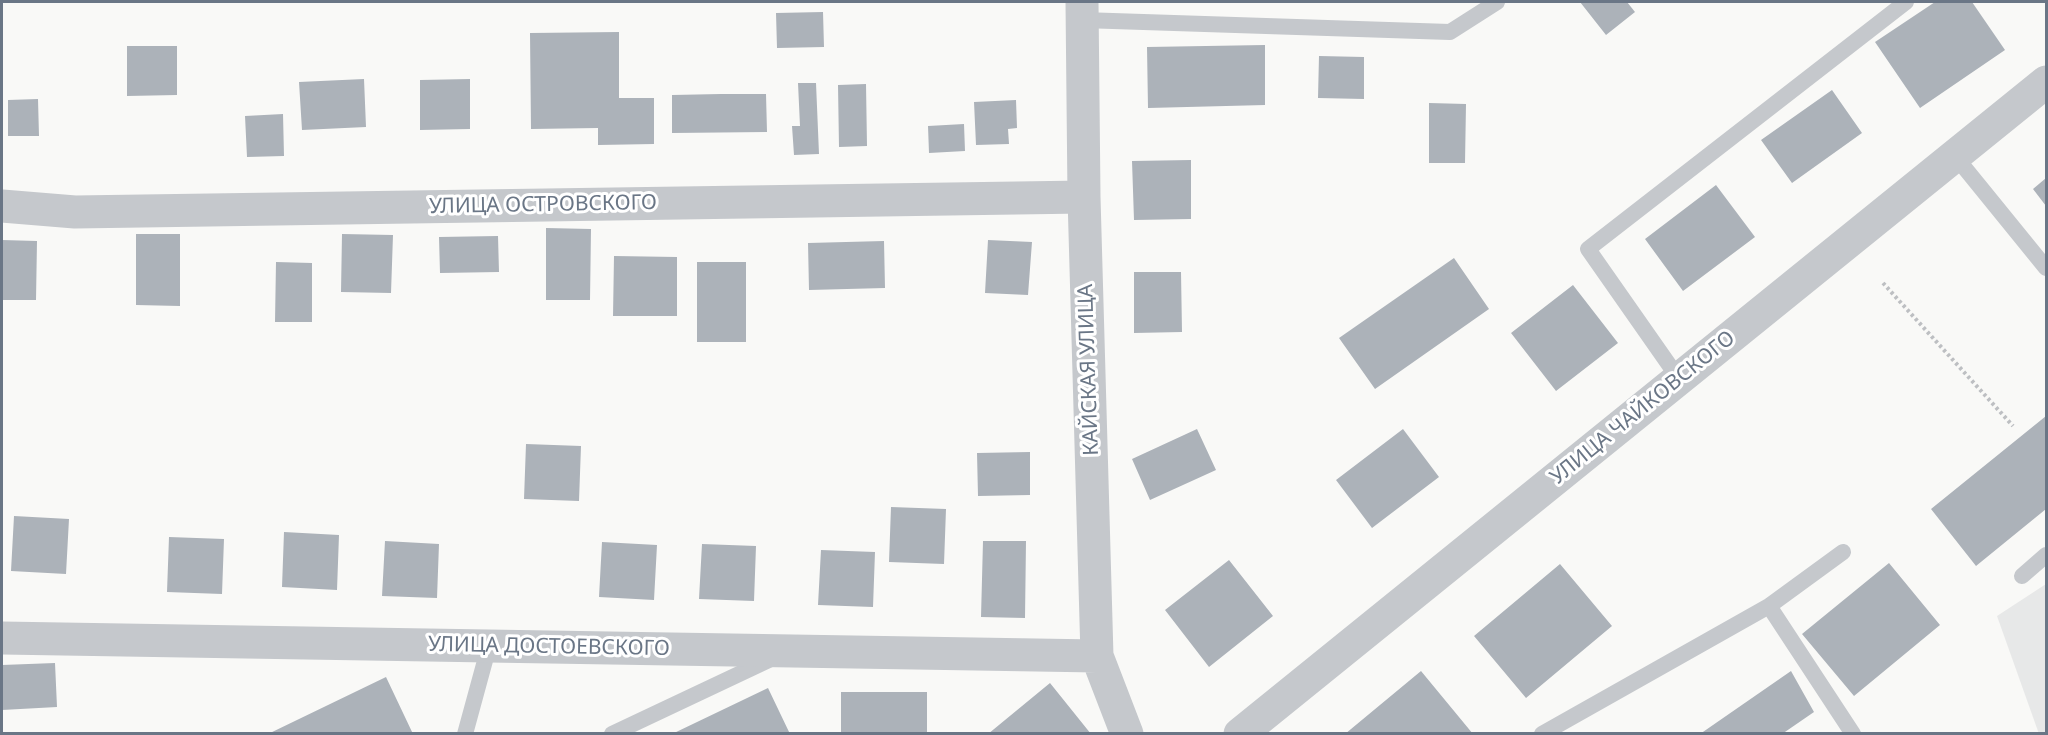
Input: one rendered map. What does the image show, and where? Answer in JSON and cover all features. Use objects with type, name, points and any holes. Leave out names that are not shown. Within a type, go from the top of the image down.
[{"type":"street","name":"КАЙСКАЯ УЛИЦА","points":[[1082,11],[1084,197],[1096,656],[1127,734]]},
{"type":"street","name":"УЛИЦА ЧАЙКОВСКОГО","points":[[1240,734],[2046,82]]},
{"type":"street","name":"УЛИЦА ОСТРОВСКОГО","points":[[2,206],[75,212],[1084,197]]},
{"type":"street","name":"УЛИЦА ДОСТОЕВСКОГО","points":[[2,638],[1096,656]]},
{"type":"lane","points":[[1082,11],[1450,32],[1497,2]]},
{"type":"lane","points":[[1679,379],[1588,249],[1906,2]]},
{"type":"lane","points":[[1955,156],[2046,268]]},
{"type":"lane","points":[[1542,734],[1769,606],[1843,552]]},
{"type":"lane","points":[[2022,576],[2046,555]]},
{"type":"lane","points":[[1769,606],[1853,734]]},
{"type":"lane","points":[[465,734],[489,646]]},
{"type":"lane","points":[[612,734],[788,651]]},
{"type":"path","points":[[1883,283],[2013,426]]},
{"type":"shaded area","points":[[2046,584],[2046,733],[2039,734],[1997,616]]},
{"type":"building","points":[[1580,2],[1627,2],[1635,12],[1606,35]]},
{"type":"building","points":[[1935,2],[1972,2],[2005,50],[1920,108],[1875,42]]},
{"type":"building","points":[[823,12],[824,47],[777,48],[776,13]]},
{"type":"building","points":[[619,32],[619,98],[654,98],[654,144],[598,145],[598,128],[531,129],[530,33]]},
{"type":"building","points":[[1265,45],[1265,105],[1148,108],[1147,47]]},
{"type":"building","points":[[127,46],[177,46],[177,95],[127,96]]},
{"type":"building","points":[[1319,56],[1364,57],[1364,99],[1318,98]]},
{"type":"building","points":[[364,79],[366,127],[302,130],[299,82]]},
{"type":"building","points":[[470,79],[470,129],[420,130],[420,80]]},
{"type":"building","points":[[798,83],[816,83],[819,154],[794,155],[792,126],[800,126]]},
{"type":"building","points":[[866,84],[867,146],[839,147],[838,85]]},
{"type":"building","points":[[1832,90],[1862,133],[1792,183],[1761,140]]},
{"type":"building","points":[[766,94],[767,132],[672,133],[672,95]]},
{"type":"building","points":[[38,99],[39,136],[8,136],[8,100]]},
{"type":"building","points":[[1016,100],[1017,128],[1008,129],[1009,144],[976,145],[974,102]]},
{"type":"building","points":[[1429,103],[1466,104],[1465,163],[1429,163]]},
{"type":"building","points":[[283,114],[284,156],[247,157],[245,116]]},
{"type":"building","points":[[964,124],[965,151],[929,153],[928,126]]},
{"type":"building","points":[[1191,160],[1191,219],[1134,220],[1132,161]]},
{"type":"building","points":[[2046,178],[2046,206],[2033,189]]},
{"type":"building","points":[[1716,185],[1755,237],[1683,291],[1645,239]]},
{"type":"building","points":[[546,228],[591,229],[590,300],[546,300]]},
{"type":"building","points":[[136,234],[180,234],[180,306],[136,305]]},
{"type":"building","points":[[342,234],[393,235],[391,293],[341,292]]},
{"type":"building","points":[[498,236],[499,272],[440,273],[439,237]]},
{"type":"building","points":[[2,240],[37,241],[36,300],[2,300]]},
{"type":"building","points":[[988,240],[1032,242],[1028,295],[985,293]]},
{"type":"building","points":[[884,241],[885,288],[809,290],[808,243]]},
{"type":"building","points":[[614,256],[677,257],[677,316],[613,316]]},
{"type":"building","points":[[1454,258],[1489,309],[1375,389],[1339,338]]},
{"type":"building","points":[[276,262],[312,263],[312,322],[275,322]]},
{"type":"building","points":[[697,262],[746,262],[746,342],[697,342]]},
{"type":"building","points":[[1134,272],[1181,272],[1182,332],[1134,333]]},
{"type":"building","points":[[1573,285],[1618,343],[1556,391],[1511,333]]},
{"type":"building","points":[[2046,416],[2046,509],[1976,566],[1931,509]]},
{"type":"building","points":[[1197,429],[1216,470],[1150,500],[1132,459]]},
{"type":"building","points":[[1403,429],[1439,477],[1372,528],[1336,480]]},
{"type":"building","points":[[526,444],[581,446],[579,501],[524,499]]},
{"type":"building","points":[[1030,452],[1030,495],[978,496],[977,453]]},
{"type":"building","points":[[891,507],[946,509],[944,564],[889,562]]},
{"type":"building","points":[[14,516],[69,519],[66,574],[11,571]]},
{"type":"building","points":[[284,532],[339,535],[337,590],[282,587]]},
{"type":"building","points":[[169,537],[224,539],[222,594],[167,592]]},
{"type":"building","points":[[385,541],[439,544],[437,598],[382,596]]},
{"type":"building","points":[[983,541],[1026,541],[1025,618],[981,617]]},
{"type":"building","points":[[602,542],[657,545],[654,600],[599,597]]},
{"type":"building","points":[[702,544],[756,546],[754,601],[699,599]]},
{"type":"building","points":[[821,550],[875,552],[873,607],[818,605]]},
{"type":"building","points":[[1229,560],[1273,616],[1209,667],[1165,610]]},
{"type":"building","points":[[1889,563],[1940,625],[1854,696],[1802,634]]},
{"type":"building","points":[[1560,564],[1612,626],[1526,698],[1474,636]]},
{"type":"building","points":[[55,663],[57,707],[2,710],[2,665]]},
{"type":"building","points":[[1421,671],[1473,734],[1345,734]]},
{"type":"building","points":[[1791,671],[1814,712],[1782,734],[1700,734]]},
{"type":"building","points":[[386,677],[413,734],[268,734]]},
{"type":"building","points":[[1050,683],[1091,734],[988,734]]},
{"type":"building","points":[[768,688],[790,734],[672,734]]},
{"type":"building","points":[[841,692],[927,692],[927,734],[841,734]]}]
